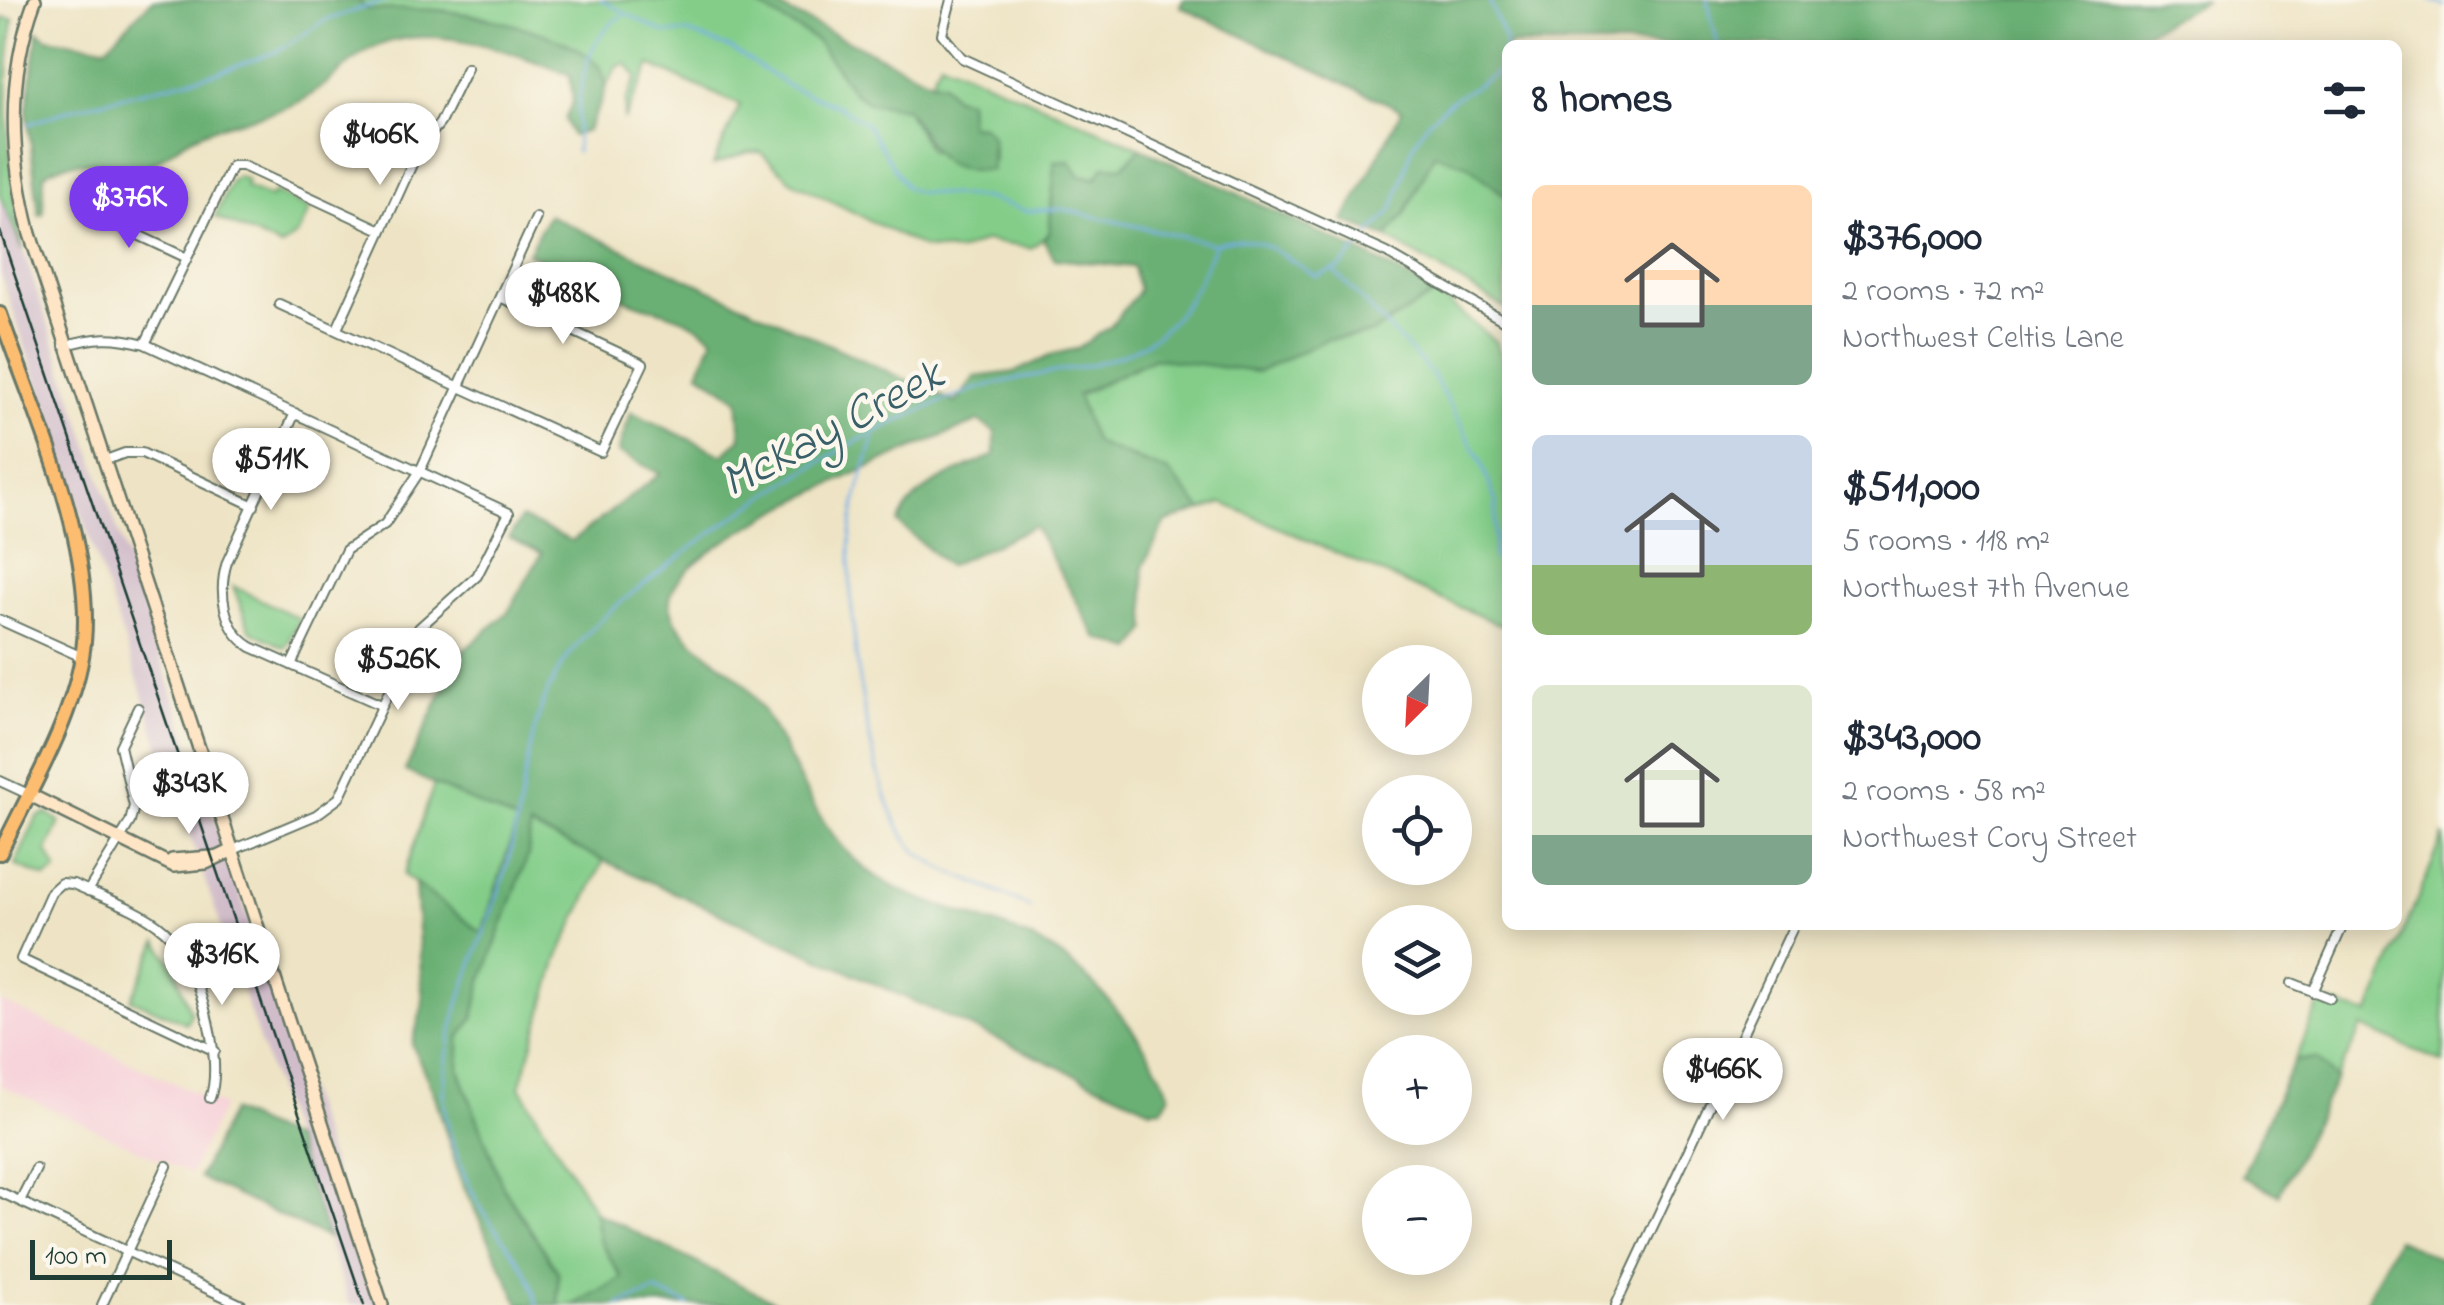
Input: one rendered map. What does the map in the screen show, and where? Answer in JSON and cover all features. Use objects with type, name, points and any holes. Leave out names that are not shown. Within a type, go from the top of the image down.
[{"type":"main road","points":[[0,314],[76,542],[86,608],[82,657],[68,706],[0,854]]},
{"type":"street","points":[[35,0],[16,63],[17,157],[27,223],[64,346],[382,1305]]},
{"type":"street","points":[[951,0],[942,22],[943,39],[955,54],[1315,219],[1502,319]]},
{"type":"street","points":[[337,330],[419,149],[440,123],[466,68]]},
{"type":"street","points":[[145,344],[232,166],[243,166],[382,230]]},
{"type":"street","points":[[89,212],[185,256]]},
{"type":"street","points":[[291,665],[346,550],[385,524],[420,471],[536,218]]},
{"type":"street","points":[[280,304],[601,452],[643,364],[500,296]]},
{"type":"street","points":[[0,782],[120,842],[185,867],[206,863],[212,857],[316,815],[339,798],[419,628],[477,576],[509,513],[145,344],[105,336],[64,346]]},
{"type":"street","points":[[296,414],[222,577],[227,612],[244,642],[381,705]]},
{"type":"street","points":[[103,461],[125,453],[142,453],[254,506]]},
{"type":"street","points":[[0,620],[82,657]]},
{"type":"street","points":[[88,891],[120,842],[134,806],[120,746],[138,708]]},
{"type":"street","points":[[210,1098],[216,1079],[215,1051],[189,965],[166,932],[88,891],[62,883],[52,892],[21,959],[215,1051]]},
{"type":"street","points":[[1616,1305],[1792,930]]},
{"type":"street","points":[[2312,992],[2340,930]]},
{"type":"street","points":[[2292,983],[2330,998]]},
{"type":"street","points":[[102,1305],[167,1166]]},
{"type":"street","points":[[20,1201],[36,1169]]},
{"type":"street","points":[[0,1192],[242,1305]]},
{"type":"shaded area","points":[[0,195],[23,250],[379,1305],[350,1305],[293,1140],[0,271]]},
{"type":"shaded area","points":[[0,1001],[223,1106],[190,1174],[0,1085]]},
{"type":"green space","points":[[152,0],[358,0],[366,9],[433,10],[484,18],[566,43],[588,56],[602,71],[605,89],[587,131],[572,136],[565,119],[573,102],[570,75],[470,42],[417,37],[392,41],[360,55],[301,101],[196,135],[141,171],[91,163],[54,169],[44,175],[43,214],[39,215],[27,111],[38,31],[47,38],[106,47]]},
{"type":"green space","points":[[358,0],[749,0],[817,41],[853,92],[870,103],[905,108],[930,151],[994,160],[992,137],[970,125],[943,83],[931,81],[940,61],[1141,148],[1114,172],[1079,175],[1052,193],[1049,234],[1031,248],[985,241],[958,252],[924,248],[792,181],[760,152],[748,152],[713,165],[740,105],[650,65],[624,120],[626,101],[637,77],[626,63],[617,67],[605,89],[601,69],[486,17],[440,10],[366,9]]},
{"type":"green space","points":[[749,0],[764,0],[931,81],[943,83],[954,97],[968,100],[970,125],[983,126],[992,136],[991,170],[972,170],[946,162],[930,146],[905,108],[870,103],[853,92],[817,41]]},
{"type":"green space","points":[[1183,0],[2205,1],[2131,40],[1502,40],[1502,193],[1466,164],[1434,154],[1405,214],[1386,237],[1344,221],[1402,110],[1180,7]]},
{"type":"green space","points":[[3,18],[13,19],[8,134],[23,250],[0,195]]},
{"type":"green space","points":[[1141,148],[1371,257],[1436,293],[1370,334],[1325,340],[1258,372],[1154,358],[1077,395],[1095,443],[1169,472],[1202,510],[1166,522],[1143,567],[1147,629],[1133,650],[1097,638],[1034,526],[948,566],[898,523],[926,489],[995,455],[995,432],[979,421],[802,498],[750,526],[707,554],[678,581],[670,605],[675,619],[693,642],[751,692],[823,821],[854,859],[893,887],[1010,930],[1054,951],[1095,985],[1131,1027],[1170,1094],[1162,1108],[1151,1109],[530,827],[528,855],[482,980],[474,1017],[459,1038],[459,1070],[503,1187],[558,1272],[558,1305],[520,1305],[461,1181],[435,1096],[412,1045],[423,1004],[415,883],[482,933],[517,822],[405,771],[460,654],[508,612],[542,553],[509,538],[521,518],[572,541],[660,474],[618,452],[631,412],[723,455],[741,438],[738,399],[699,372],[713,338],[685,320],[609,292],[528,253],[548,215],[956,403],[975,377],[1015,372],[1054,354],[1076,349],[1110,327],[1139,291],[1133,267],[1055,259],[1043,239],[1049,234],[1055,162],[1070,161],[1079,175],[1096,179],[1104,166],[1122,167]]},
{"type":"green space","points":[[1434,154],[1466,164],[1502,193],[1502,306],[1386,237],[1405,214]]},
{"type":"green space","points":[[238,176],[247,180],[245,187],[271,198],[274,192],[310,209],[298,234],[281,247],[215,217],[232,180]]},
{"type":"green space","points":[[1436,293],[1495,341],[1502,358],[1502,626],[1223,503],[1202,510],[1169,472],[1095,443],[1077,396],[1154,358],[1259,371],[1325,340],[1370,334]]},
{"type":"green space","points":[[233,586],[300,619],[285,648],[250,630]]},
{"type":"green space","points":[[434,784],[518,822],[482,934],[404,875]]},
{"type":"green space","points":[[48,813],[60,822],[47,851],[57,871],[46,878],[15,865],[37,817]]},
{"type":"green space","points":[[530,827],[604,860],[558,958],[520,1087],[595,1212],[599,1240],[622,1278],[573,1305],[558,1305],[558,1272],[503,1187],[459,1070],[459,1038],[474,1017],[482,980],[528,855]]},
{"type":"green space","points":[[2444,835],[2444,1063],[2362,1027],[2336,1079],[2317,1058],[2294,1061],[2321,1000],[2369,1014]]},
{"type":"green space","points":[[158,942],[174,966],[191,1014],[186,1023],[131,999]]},
{"type":"green space","points":[[2317,1058],[2336,1079],[2279,1195],[2242,1176],[2294,1061]]},
{"type":"green space","points":[[231,1111],[293,1140],[328,1238],[199,1178]]},
{"type":"green space","points":[[595,1212],[781,1305],[573,1305],[622,1278],[599,1240]]},
{"type":"green space","points":[[2396,1239],[2444,1261],[2444,1305],[2364,1305]]},
{"type":"waterway","points":[[29,124],[71,109],[216,73],[278,51],[326,20],[387,0]]},
{"type":"waterway","points":[[601,0],[664,33],[688,33],[732,49],[790,87],[840,107],[866,124],[906,187],[916,192],[986,198],[1026,211],[1062,209],[1214,244]]},
{"type":"waterway","name":"McKay Creek","points":[[1489,0],[1505,40]]},
{"type":"waterway","points":[[1707,0],[1717,40]]},
{"type":"waterway","points":[[2430,0],[2444,6]]},
{"type":"waterway","points":[[576,152],[580,95],[589,57],[597,40],[624,15]]},
{"type":"waterway","name":"McKay Creek","points":[[537,1305],[521,1264],[485,1214],[465,1177],[450,1135],[444,1094],[457,1009],[504,876],[533,737],[551,684],[576,646],[626,598],[737,515],[852,444],[973,390],[1107,360],[1147,342],[1181,311],[1215,244],[1230,240],[1256,242],[1316,276],[1340,268],[1393,209],[1413,145],[1428,121],[1452,100],[1497,73],[1502,56]]},
{"type":"waterway","points":[[1335,272],[1432,374],[1480,459],[1496,502],[1493,559]]},
{"type":"waterway","points":[[874,437],[855,509],[850,564],[863,704],[886,797],[902,832],[921,855],[1030,908]]},
{"type":"waterway","name":"McKay Creek","points":[[618,1305],[656,1291],[689,1305]]},
{"type":"railway","points":[[0,231],[364,1305]]}]
